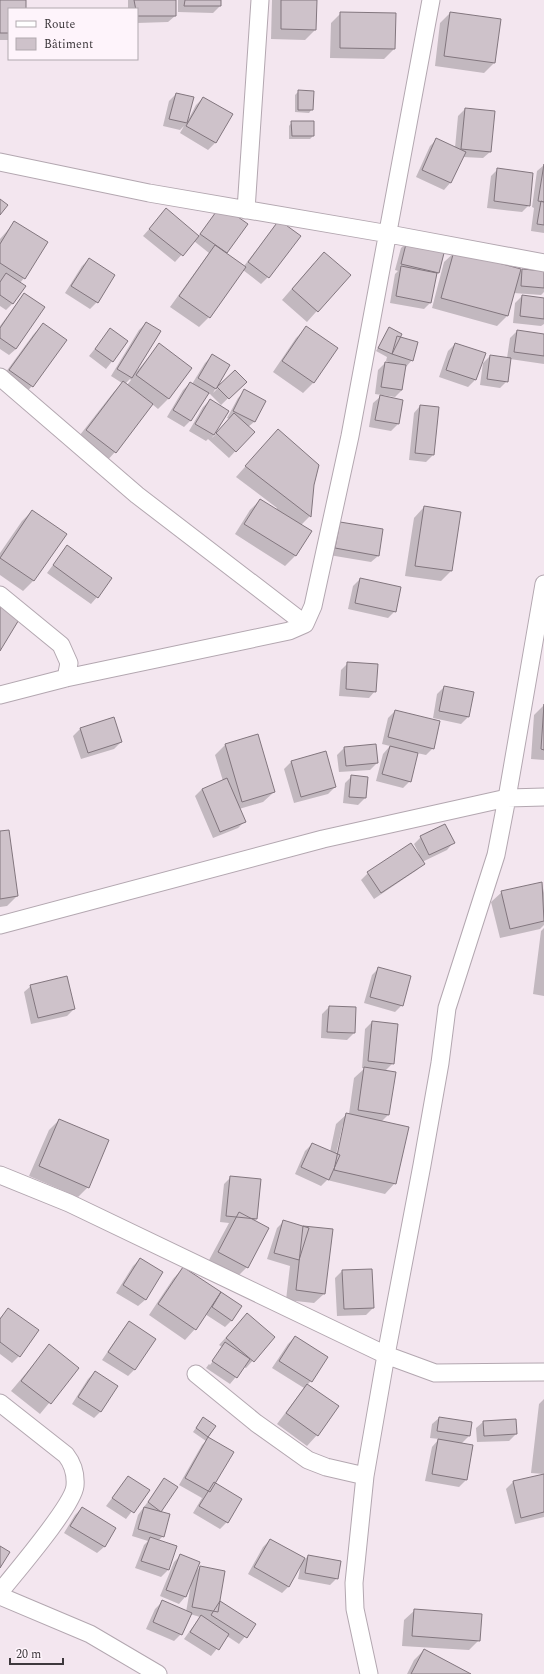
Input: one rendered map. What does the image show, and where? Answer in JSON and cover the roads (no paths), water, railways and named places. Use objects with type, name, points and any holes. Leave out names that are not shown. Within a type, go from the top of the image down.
[{"type":"street","points":[[246,210],[260,0]]},
{"type":"street","points":[[0,695],[66,678],[289,631],[306,624],[313,606],[350,436],[389,234],[431,0]]},
{"type":"street","points":[[0,162],[150,193],[389,234],[544,263]]},
{"type":"street","points":[[0,377],[137,495],[306,624]]},
{"type":"street","points":[[370,1674],[355,1609],[354,1583],[365,1476],[440,1063],[447,1008],[496,855],[508,798],[544,584]]},
{"type":"street","points":[[0,595],[61,645],[69,663],[66,678]]},
{"type":"street","points":[[0,925],[323,840],[508,798],[544,797]]},
{"type":"street","points":[[0,1175],[69,1203],[386,1355],[435,1373],[544,1372]]},
{"type":"street","points":[[196,1374],[256,1423],[308,1460],[326,1467],[365,1476]]},
{"type":"street","points":[[0,1403],[66,1455],[75,1472],[75,1488],[67,1506],[0,1592]]},
{"type":"street","points":[[0,1596],[90,1634],[158,1674]]}]
